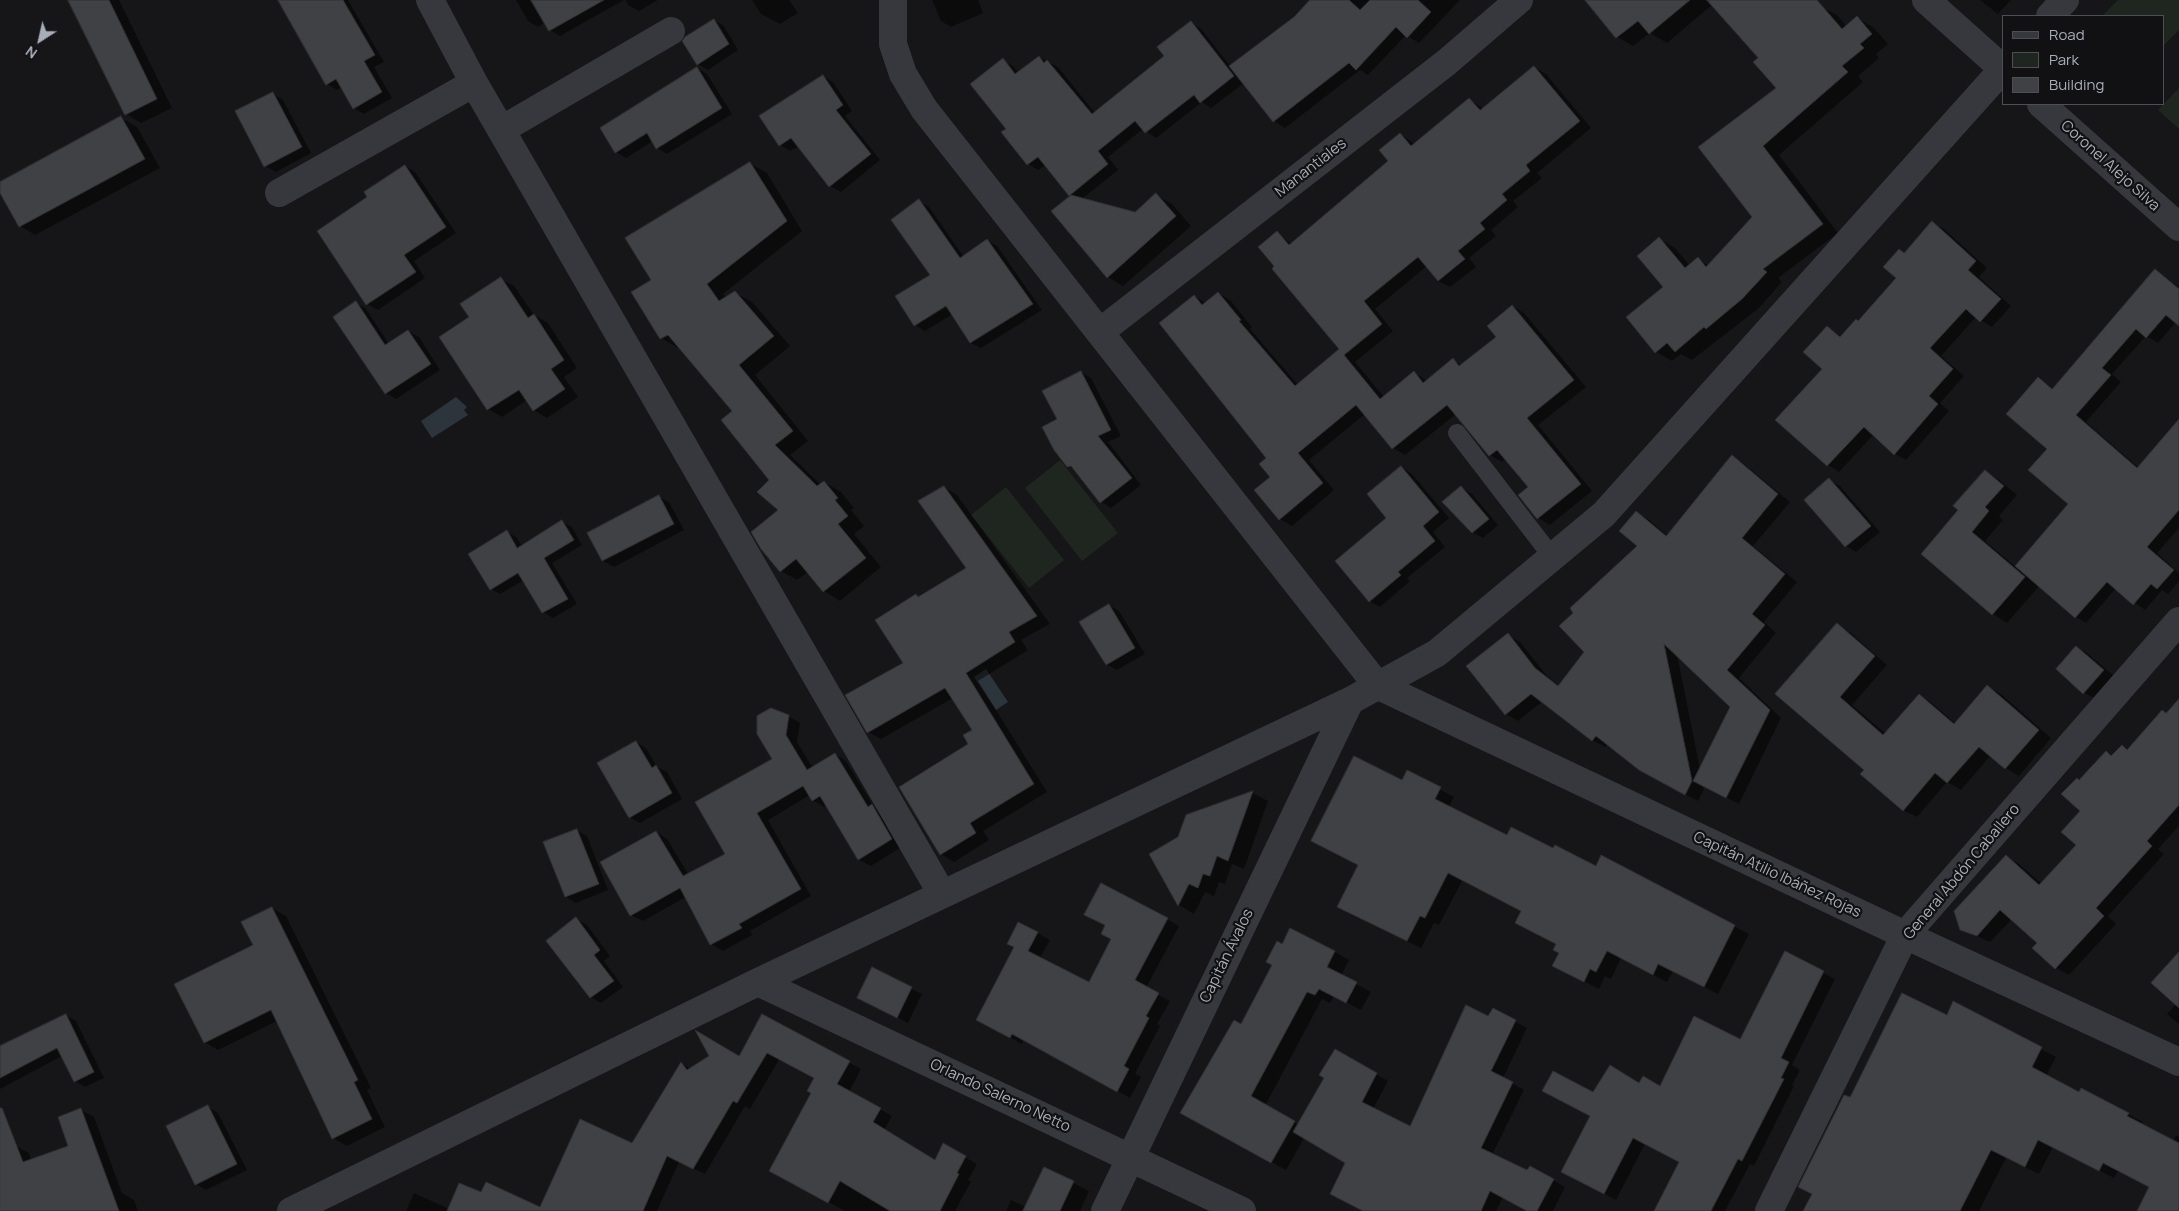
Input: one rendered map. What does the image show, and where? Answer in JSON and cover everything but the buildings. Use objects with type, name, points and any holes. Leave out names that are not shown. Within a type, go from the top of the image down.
[{"type":"street","points":[[430,0],[474,83],[942,894]]},
{"type":"street","points":[[893,0],[894,44],[903,74],[924,109],[1377,685]]},
{"type":"street","name":"Manantiales","points":[[1100,332],[1447,62],[1519,0]]},
{"type":"street","points":[[1926,0],[2002,68]]},
{"type":"street","points":[[2051,15],[2065,0]]},
{"type":"street","points":[[501,130],[672,31]]},
{"type":"street","points":[[291,1211],[758,982],[1350,701],[1437,653],[1604,514],[2002,70]]},
{"type":"street","points":[[279,193],[474,83]]},
{"type":"street","name":"Coronel Alejo Silva","points":[[2042,105],[2179,227]]},
{"type":"street","name":"General Abdón Caballero","points":[[1769,1211],[1905,935],[2179,621]]},
{"type":"street","name":"Capitán Atilio Ibáñez Rojas","points":[[1377,685],[1905,935],[2179,1062]]},
{"type":"street","name":"Capitán Ávalos","points":[[1105,1211],[1350,701]]},
{"type":"street","name":"Orlando Salerno Netto","points":[[758,982],[1242,1211]]},
{"type":"lane","points":[[1457,432],[1553,558]]},
{"type":"green space","points":[[2118,0],[2179,0],[2179,30],[2164,45],[2164,15],[2103,15]]},
{"type":"green space","points":[[2179,88],[2179,129],[2158,110]]},
{"type":"green space","points":[[1060,460],[1118,533],[1082,561],[1025,488]]},
{"type":"green space","points":[[1006,487],[1064,560],[1029,588],[971,515]]},
{"type":"shaded area","points":[[456,397],[467,407],[464,410],[468,415],[432,438],[421,421]]},
{"type":"shaded area","points":[[986,669],[1008,702],[996,710],[974,677]]}]
